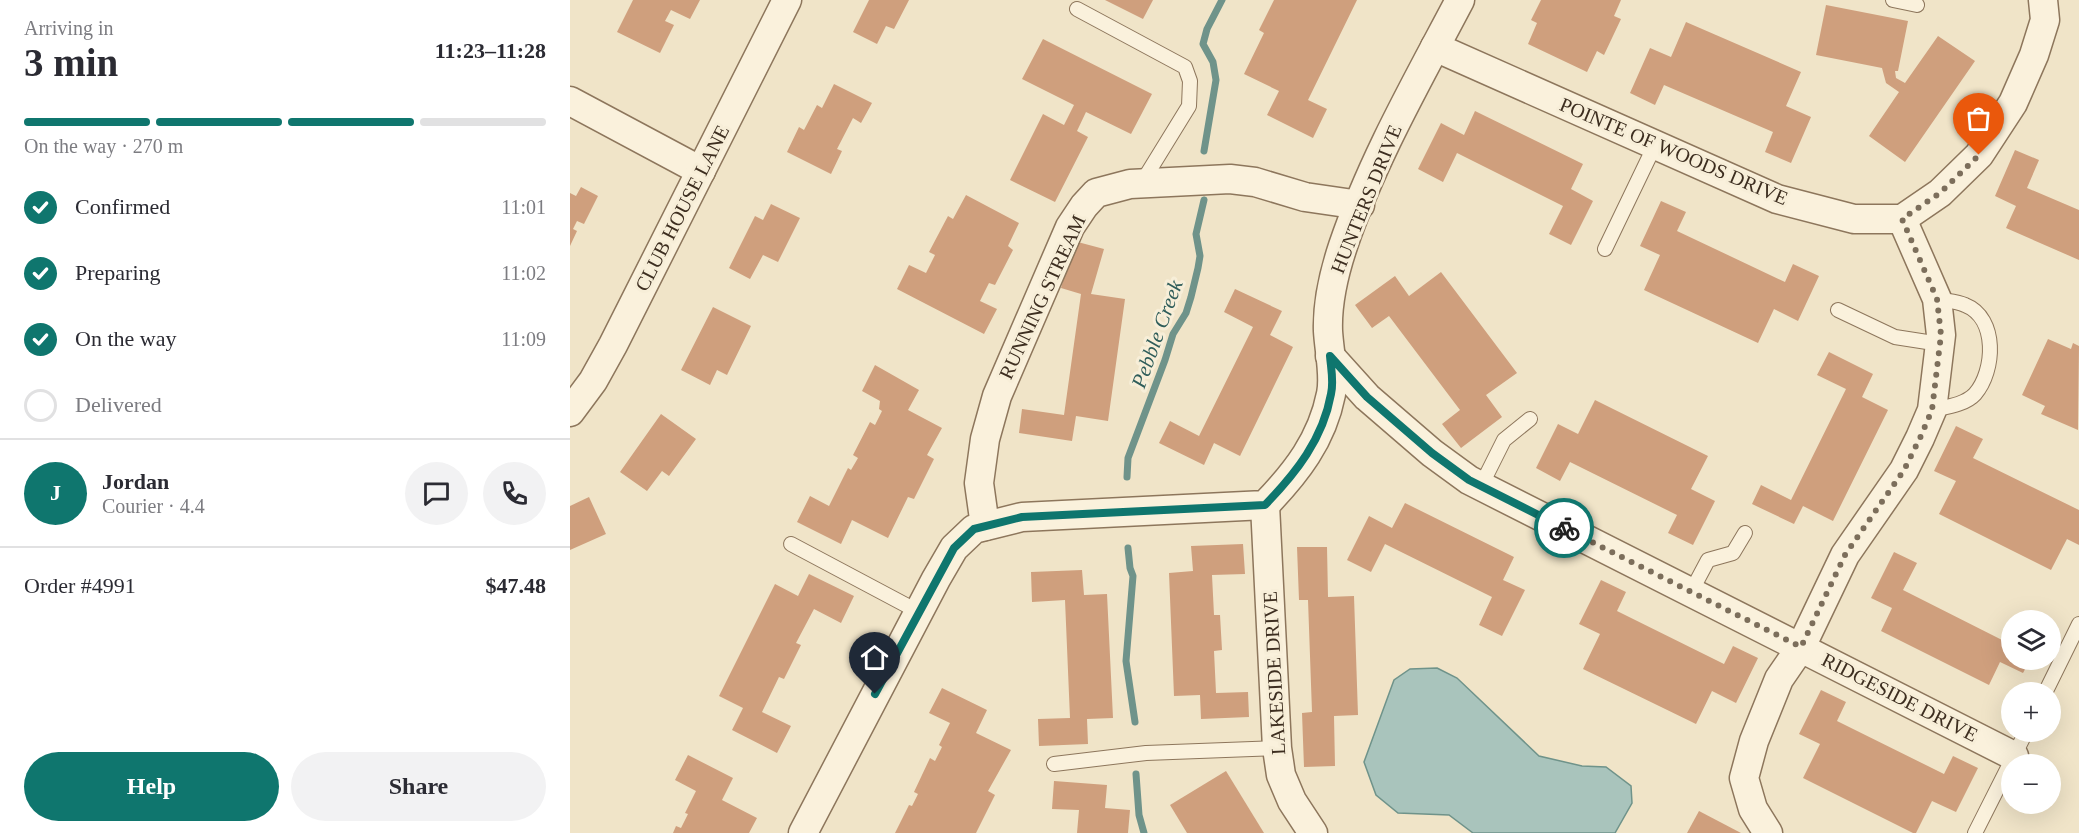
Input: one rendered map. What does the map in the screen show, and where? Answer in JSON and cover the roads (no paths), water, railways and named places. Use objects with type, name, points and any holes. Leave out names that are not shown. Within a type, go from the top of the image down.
[{"type":"street","name":"CLUB HOUSE LANE","points":[[570,412],[593,381],[608,354],[788,0]]},
{"type":"street","name":"HUNTERS DRIVE","points":[[1265,505],[1290,479],[1305,459],[1320,427],[1332,393],[1328,328],[1333,283],[1344,245],[1376,164],[1460,0]]},
{"type":"street","points":[[1768,833],[1753,809],[1744,778],[1755,741],[1779,679],[1801,647],[1845,555],[1904,470],[1932,410],[1941,335],[1937,299],[1902,219],[1940,193],[1979,155],[2013,103],[2034,55],[2045,20],[2043,0]]},
{"type":"street","name":"POINTE OF WOODS DRIVE","points":[[1435,47],[1777,199],[1854,219],[1902,219]]},
{"type":"street","points":[[570,101],[701,171]]},
{"type":"street","name":"RUNNING STREAM","points":[[985,526],[979,483],[985,439],[997,396],[1070,227],[1096,193],[1130,184],[1230,179],[1255,182],[1305,198],[1360,205]]},
{"type":"street","name":"RIDGESIDE DRIVE","points":[[1330,356],[1367,397],[1432,453],[1469,480],[1801,647],[2020,744]]},
{"type":"street","points":[[803,833],[954,548],[974,529],[1022,517],[1265,505]]},
{"type":"street","name":"LAKESIDE DRIVE","points":[[1265,505],[1281,776],[1292,801],[1313,833]]},
{"type":"lane","points":[[1893,0],[1917,5]]},
{"type":"lane","points":[[1077,9],[1185,67],[1190,81],[1189,106],[1141,184]]},
{"type":"lane","points":[[1605,249],[1655,145]]},
{"type":"lane","points":[[1932,410],[1961,402],[1974,395],[1987,373],[1990,336],[1980,317],[1966,305],[1937,299]]},
{"type":"lane","points":[[1838,310],[1896,337],[1940,344]]},
{"type":"lane","points":[[1482,486],[1504,440],[1530,419]]},
{"type":"lane","points":[[1691,592],[1708,560],[1733,554],[1745,533]]},
{"type":"lane","points":[[791,544],[919,612]]},
{"type":"lane","points":[[2050,682],[2079,624]]},
{"type":"lane","points":[[1975,833],[2020,744]]},
{"type":"lane","points":[[1054,764],[1146,753],[1278,747]]},
{"type":"water","points":[[1437,668],[1457,678],[1539,756],[1582,766],[1606,767],[1631,786],[1632,803],[1615,833],[1473,833],[1449,815],[1398,813],[1376,795],[1364,762],[1394,680],[1410,669]]},
{"type":"waterway","name":"Pebble Creek","points":[[1204,151],[1216,80],[1213,62],[1203,44],[1207,29],[1222,0]]},
{"type":"waterway","name":"Pebble Creek","points":[[1127,477],[1128,458],[1173,334],[1186,313],[1191,297],[1200,256],[1196,234],[1204,200]]},
{"type":"waterway","name":"Pebble Creek","points":[[1128,548],[1133,576],[1126,661],[1135,722]]},
{"type":"waterway","name":"Pebble Creek","points":[[1136,774],[1139,815],[1144,833]]}]
